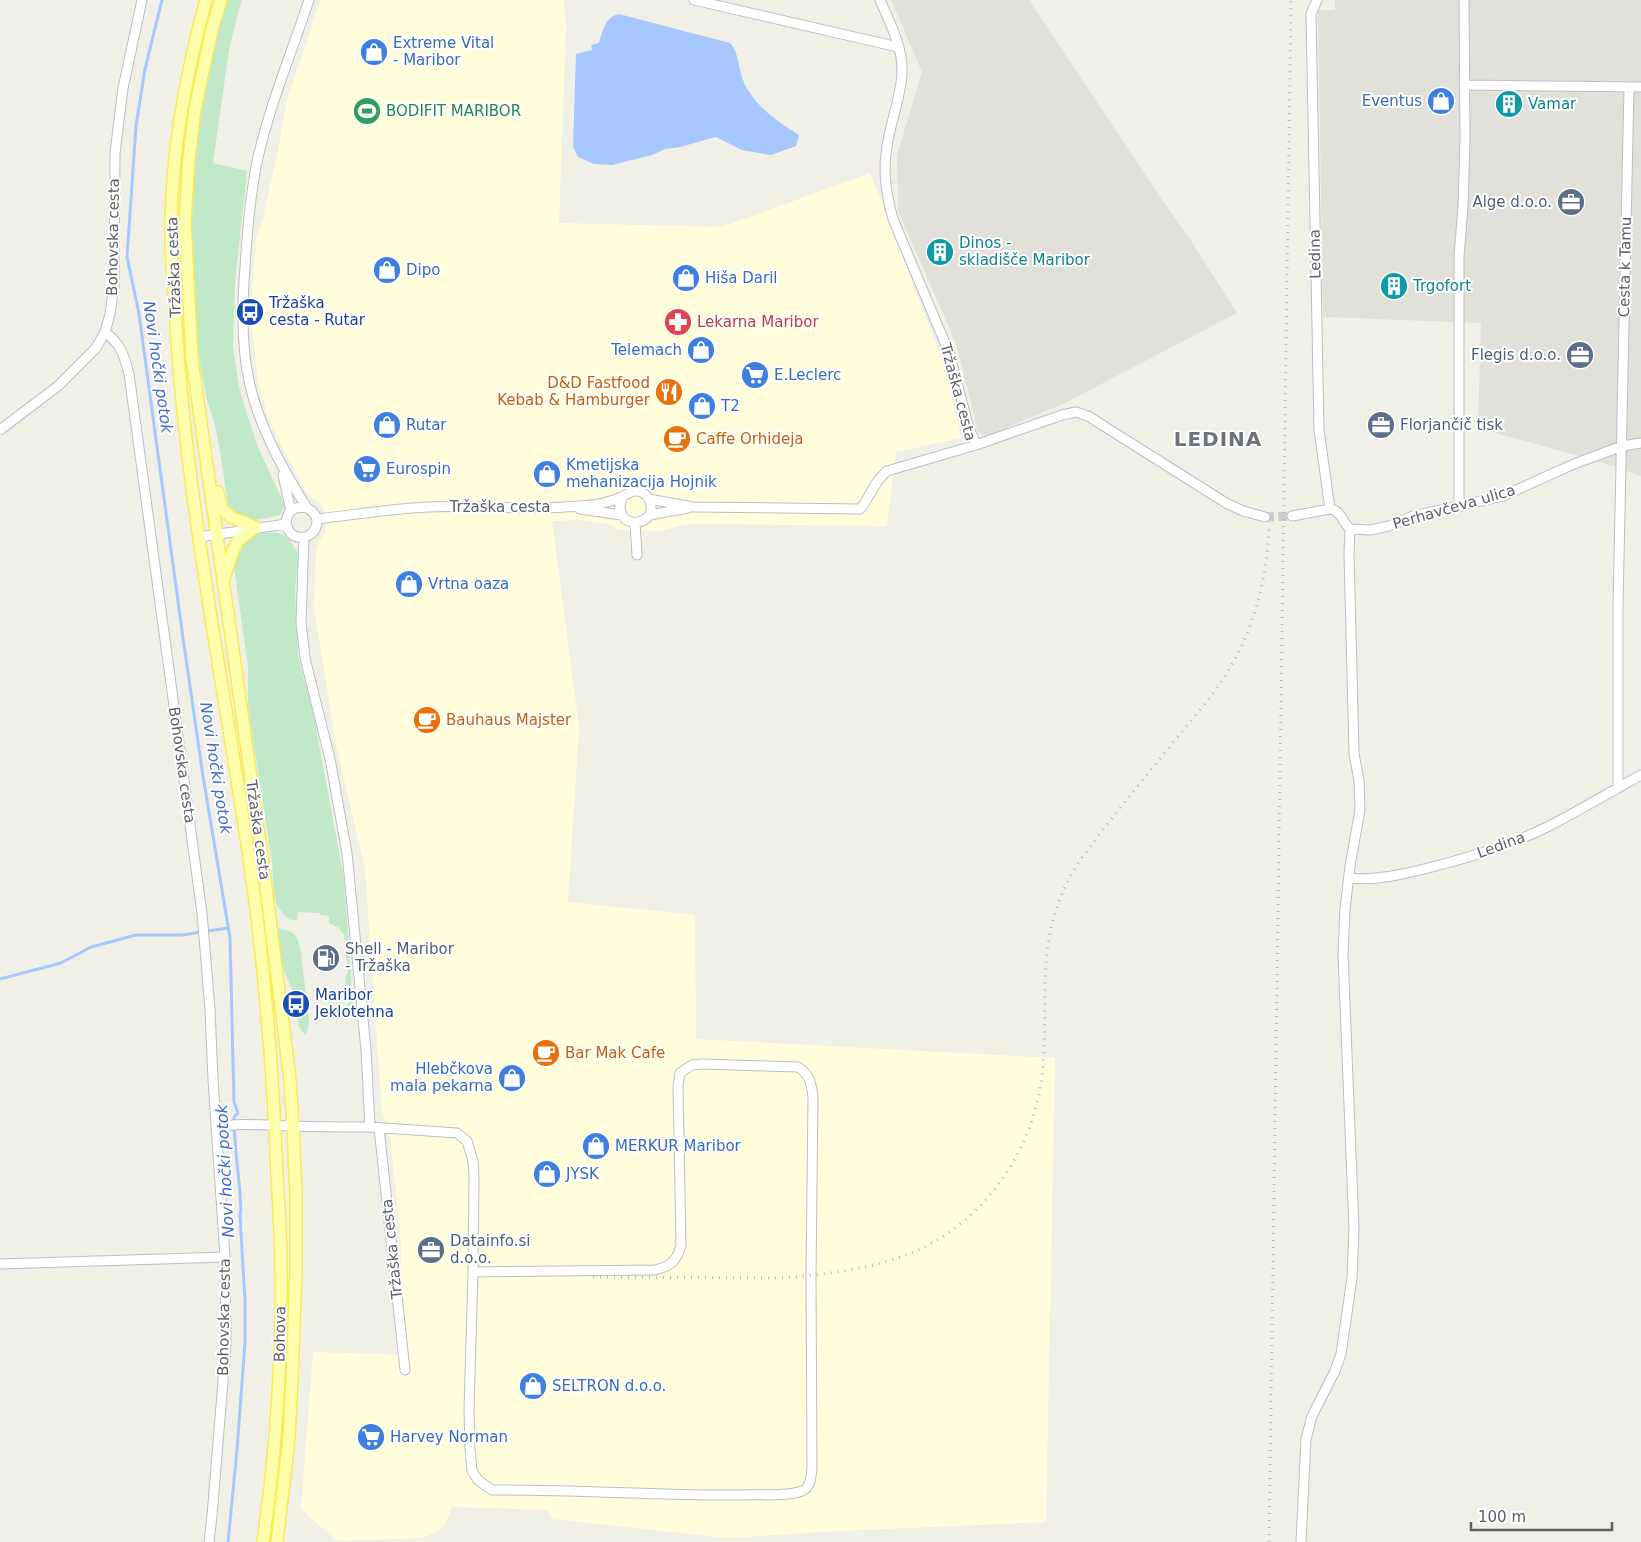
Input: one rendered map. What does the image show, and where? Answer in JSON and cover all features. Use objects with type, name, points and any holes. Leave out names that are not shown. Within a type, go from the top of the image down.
[{"type":"main road","name":"Tržaška cesta","points":[[206,0],[182,102],[170,224],[181,400],[251,875],[264,983],[275,1125]]},
{"type":"main road","name":"Tržaška cesta","points":[[221,0],[212,29],[195,109],[189,158],[185,222],[192,359],[263,863],[290,1080],[293,1126]]},
{"type":"main road","points":[[206,459],[215,474],[221,508],[231,517],[255,527],[238,541],[224,580]]},
{"type":"main road","name":"Bohova","points":[[263,1542],[279,1379],[281,1269],[275,1125]]},
{"type":"main road","name":"Bohova","points":[[277,1542],[289,1438],[292,1379],[296,1269],[293,1126]]},
{"type":"street","name":"Bohovska cesta","points":[[142,0],[123,88],[115,153],[114,286],[105,332],[114,339],[123,351],[129,374],[203,925],[220,1126],[226,1344],[209,1542]]},
{"type":"street","points":[[307,508],[298,507],[288,514],[287,528],[294,536],[304,537],[312,533],[317,519],[313,512],[307,508],[281,465],[259,415],[249,381],[245,354],[243,296],[250,210],[257,163],[278,90],[309,0]]},
{"type":"street","points":[[694,0],[898,47]]},
{"type":"street","name":"Tržaška cesta","points":[[693,507],[860,509],[866,503],[878,479],[887,471],[976,445],[968,426],[950,355],[893,219],[884,181],[888,136],[900,93],[902,71],[898,47],[880,0]]},
{"type":"street","name":"Ledina","points":[[1317,0],[1311,14],[1316,326],[1319,430],[1330,509]]},
{"type":"street","points":[[1459,507],[1459,256],[1463,207],[1466,85],[1464,0]]},
{"type":"street","points":[[1466,85],[1641,87]]},
{"type":"street","name":"Cesta k Tamu","points":[[1618,788],[1618,606],[1629,87]]},
{"type":"street","points":[[0,430],[58,386],[96,348],[105,332]]},
{"type":"street","points":[[976,445],[1071,412],[1082,413],[1226,503],[1248,513],[1264,516]]},
{"type":"street","name":"Perhavčeva ulica","points":[[1350,529],[1370,530],[1389,526],[1413,516],[1503,496],[1574,464],[1622,446],[1641,444]]},
{"type":"street","points":[[281,465],[291,511]]},
{"type":"street","points":[[565,507],[604,502],[636,491],[645,494],[649,499],[651,504],[650,515]]},
{"type":"street","points":[[622,497],[619,506],[621,514],[630,522],[636,523],[641,522],[650,515],[693,507]]},
{"type":"street","points":[[649,499],[693,507]]},
{"type":"street","name":"Tržaška cesta","points":[[317,519],[430,506],[565,507]]},
{"type":"street","points":[[565,507],[621,514]]},
{"type":"street","points":[[1292,516],[1330,509],[1341,515],[1345,525],[1350,529],[1354,753],[1359,781],[1360,810],[1345,909],[1344,954],[1354,1229],[1352,1278],[1341,1354],[1335,1372],[1312,1416],[1306,1439],[1301,1542]]},
{"type":"street","points":[[636,523],[637,555]]},
{"type":"street","points":[[200,536],[286,524]]},
{"type":"street","points":[[304,537],[301,622],[305,658],[330,758],[347,853],[366,1050],[370,1127]]},
{"type":"street","name":"Ledina","points":[[1349,878],[1363,880],[1421,870],[1496,848],[1548,827],[1641,775]]},
{"type":"street","points":[[220,1126],[249,1124],[418,1129],[457,1133],[467,1141],[473,1161],[470,1448],[472,1471],[485,1486],[492,1490],[709,1495],[792,1494],[807,1488],[811,1482],[813,1096],[810,1081],[805,1072],[798,1067],[702,1064],[692,1065],[680,1072],[678,1086],[681,1245],[678,1255],[671,1265],[655,1270],[473,1272]]},
{"type":"street","name":"Tržaška cesta","points":[[380,1128],[405,1370]]},
{"type":"street","points":[[0,1264],[225,1257]]},
{"type":"shaded area","points":[[321,0],[564,0],[566,26],[559,223],[722,227],[870,173],[945,367],[961,438],[896,452],[887,526],[690,524],[659,531],[619,530],[608,524],[581,520],[552,521],[579,727],[568,902],[695,915],[696,1039],[1055,1058],[1046,1522],[727,1538],[552,1519],[548,1510],[452,1507],[445,1525],[435,1533],[422,1538],[337,1541],[301,1509],[313,1352],[408,1355],[400,1231],[391,1143],[382,1111],[365,868],[336,745],[314,608],[316,551],[319,541],[325,532],[326,515],[321,504],[310,497],[305,489],[282,447],[268,416],[258,383],[252,327],[252,293],[256,240],[263,218],[288,97]]},
{"type":"shaded area","points":[[891,0],[1029,0],[1190,239],[1237,313],[1063,404],[985,437],[978,432],[956,343],[898,211],[897,155],[922,72]]},
{"type":"shaded area","points":[[1335,0],[1641,0],[1641,476],[1614,466],[1478,428],[1481,323],[1323,317],[1318,10],[1335,10]]},
{"type":"green space","points":[[226,0],[242,0],[229,50],[213,163],[247,171],[235,282],[233,347],[239,387],[247,414],[258,447],[285,506],[280,515],[258,520],[240,516],[228,504],[216,430],[202,374],[193,286],[193,204],[200,120],[207,78]]},
{"type":"green space","points":[[262,533],[278,533],[288,538],[297,551],[298,562],[295,590],[298,656],[313,712],[344,878],[353,1003],[348,1007],[345,978],[348,971],[344,935],[339,928],[329,923],[329,916],[320,915],[320,913],[298,912],[297,921],[288,919],[277,906],[274,893],[272,862],[248,706],[248,667],[233,560],[241,546],[250,537]]},
{"type":"green space","points":[[277,928],[288,930],[294,934],[300,945],[309,1022],[305,1035],[299,1027],[296,999],[281,963]]},
{"type":"water","points":[[619,14],[730,43],[735,51],[741,75],[747,89],[766,112],[799,135],[796,146],[771,155],[742,150],[716,137],[665,149],[652,155],[612,165],[594,164],[578,157],[573,147],[576,54],[592,50],[591,45],[599,43],[603,29],[608,21]]},
{"type":"waterway","name":"Novi hočki potok","points":[[162,0],[145,69],[136,126],[127,257],[139,314],[203,776],[230,938],[234,1102],[238,1113],[234,1117],[234,1127],[241,1204],[245,1342],[228,1542]]},
{"type":"waterway","points":[[0,979],[61,963],[91,947],[136,935],[182,935],[228,928]]},
{"type":"tunnel","points":[[1265,517],[1292,516]]},
{"type":"railway","points":[[1269,1542],[1291,0]]},
{"type":"railway","points":[[593,1277],[780,1278],[860,1268],[906,1255],[934,1242],[959,1225],[982,1204],[1002,1180],[1018,1154],[1030,1126],[1039,1096],[1043,1066],[1047,957],[1050,932],[1057,907],[1068,882],[1084,855],[1209,698],[1232,665],[1256,608],[1265,569],[1269,528]]},
{"type":"place","name":"Extreme Vital - Maribor","points":[[374,52]]},
{"type":"place","name":"Eventus","points":[[1441,101]]},
{"type":"place","name":"Vamar","points":[[1509,104]]},
{"type":"place","name":"BODIFIT MARIBOR","points":[[367,111]]},
{"type":"place","name":"Alge d.o.o.","points":[[1571,202]]},
{"type":"place","name":"Dinos - skladišče Maribor","points":[[940,252]]},
{"type":"place","name":"Dipo","points":[[387,270]]},
{"type":"place","name":"Hiša Daril","points":[[686,278]]},
{"type":"place","name":"Trgofort","points":[[1394,286]]},
{"type":"place","name":"Tržaška cesta - Rutar","points":[[250,312]]},
{"type":"place","name":"Lekarna Maribor","points":[[678,322]]},
{"type":"place","name":"Telemach","points":[[701,350]]},
{"type":"place","name":"Flegis d.o.o.","points":[[1580,355]]},
{"type":"place","name":"E.Leclerc","points":[[755,375]]},
{"type":"place","name":"D&D Fastfood Kebab & Hamburger","points":[[669,392]]},
{"type":"place","name":"T2","points":[[702,406]]},
{"type":"place","name":"Rutar","points":[[387,425]]},
{"type":"place","name":"Florjančič tisk","points":[[1381,425]]},
{"type":"place","name":"Caffe Orhideja","points":[[677,439]]},
{"type":"place","name":"Eurospin","points":[[367,469]]},
{"type":"place","name":"Kmetijska mehanizacija Hojnik","points":[[547,474]]},
{"type":"place","name":"Vrtna oaza","points":[[409,584]]},
{"type":"place","name":"Bauhaus Majster","points":[[427,720]]},
{"type":"place","name":"Shell - Maribor - Tržaška","points":[[326,958]]},
{"type":"place","name":"Maribor Jeklotehna","points":[[296,1004]]},
{"type":"place","name":"Bar Mak Cafe","points":[[546,1053]]},
{"type":"place","name":"Hlebčkova mala pekarna","points":[[512,1078]]},
{"type":"place","name":"MERKUR Maribor","points":[[596,1146]]},
{"type":"place","name":"JYSK","points":[[547,1174]]},
{"type":"place","name":"Datainfo.si d.o.o.","points":[[431,1250]]},
{"type":"place","name":"SELTRON d.o.o.","points":[[533,1386]]},
{"type":"place","name":"Harvey Norman","points":[[371,1437]]},
{"type":"district","name":"LEDINA","points":[[1218,439]]}]
